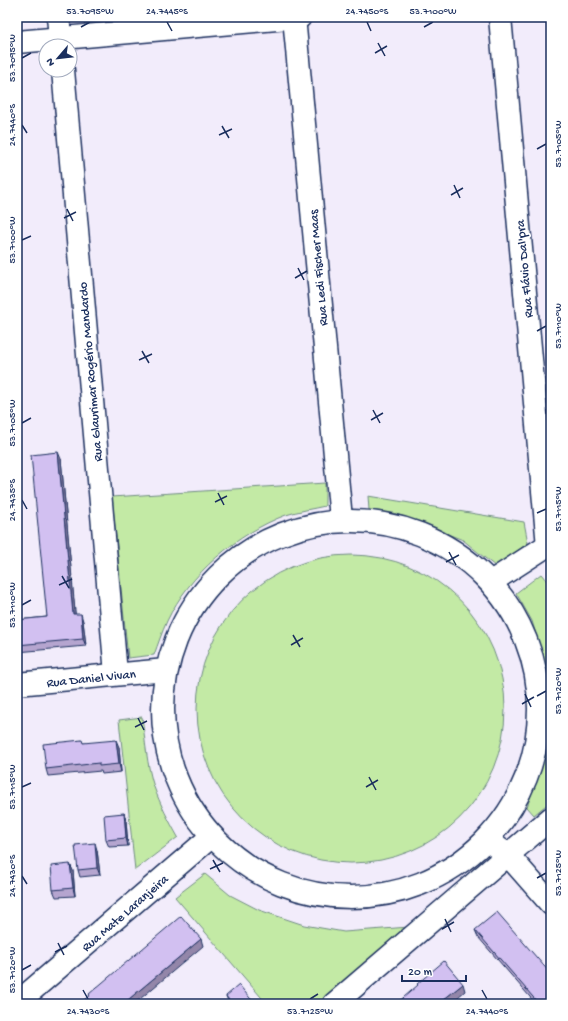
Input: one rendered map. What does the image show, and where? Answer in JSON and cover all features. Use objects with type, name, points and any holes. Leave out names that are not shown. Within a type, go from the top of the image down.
[{"type":"street","points":[[58,17],[60,38]]},
{"type":"street","name":"Rua Ledi Fischer Maas","points":[[294,17],[341,519]]},
{"type":"street","points":[[78,40],[300,17]]},
{"type":"street","name":"Rua Flávio Dal'pra","points":[[500,17],[550,545]]},
{"type":"street","points":[[17,42],[38,42]]},
{"type":"street","name":"Rua Glaurimar Rogério Mandardo","points":[[64,78],[116,674]]},
{"type":"street","points":[[341,519],[396,525],[448,547],[491,582],[522,630],[538,684],[537,740],[519,794],[487,840],[453,868],[413,887],[371,897],[327,896],[284,885],[245,865],[212,836],[179,786],[163,729],[166,670],[188,612],[228,564],[280,532],[341,519]]},
{"type":"street","points":[[491,582],[550,545]]},
{"type":"street","name":"Rua Daniel Vivan","points":[[17,684],[166,670]]},
{"type":"street","points":[[334,1004],[551,818]]},
{"type":"street","name":"Rua Mate Laranjeira","points":[[17,1003],[212,836]]},
{"type":"street","points":[[487,840],[508,855],[551,904]]},
{"type":"green space","points":[[325,483],[325,506],[286,515],[268,523],[233,544],[217,557],[188,587],[176,604],[167,621],[154,655],[128,658],[112,497]]},
{"type":"green space","points":[[368,496],[524,522],[528,543],[496,567],[463,540],[394,513],[369,510]]},
{"type":"green space","points":[[351,555],[381,558],[410,567],[436,581],[460,600],[479,624],[493,650],[502,679],[505,709],[502,739],[493,768],[479,794],[460,818],[436,837],[410,851],[381,860],[351,863],[321,860],[292,851],[266,837],[242,818],[223,794],[209,768],[200,739],[197,709],[200,679],[209,650],[223,624],[242,600],[266,581],[292,567],[321,558]]},
{"type":"green space","points":[[541,574],[551,586],[551,801],[534,815],[527,807],[549,741],[550,681],[532,621],[516,593]]},
{"type":"green space","points":[[142,717],[148,762],[156,793],[178,837],[135,870],[119,720]]},
{"type":"green space","points":[[205,874],[230,895],[259,910],[304,925],[344,932],[409,927],[320,1004],[267,1004],[175,897]]},
{"type":"building","points":[[58,452],[73,614],[81,614],[83,639],[17,645],[17,620],[47,617],[31,455]]},
{"type":"building","points":[[82,740],[83,743],[116,740],[119,764],[99,766],[99,763],[46,769],[43,744]]},
{"type":"building","points":[[124,813],[126,838],[106,840],[104,815]]},
{"type":"building","points":[[95,843],[97,868],[78,870],[75,845]]},
{"type":"building","points":[[70,864],[73,888],[53,890],[51,866]]},
{"type":"building","points":[[497,912],[551,974],[551,1004],[539,1004],[475,930]]},
{"type":"building","points":[[181,916],[201,939],[123,1004],[79,1004],[90,995],[89,994]]},
{"type":"building","points":[[444,961],[463,984],[438,1004],[396,1004],[418,985],[417,984]]},
{"type":"building","points":[[239,985],[255,1004],[230,1004],[231,1003],[226,996]]}]
